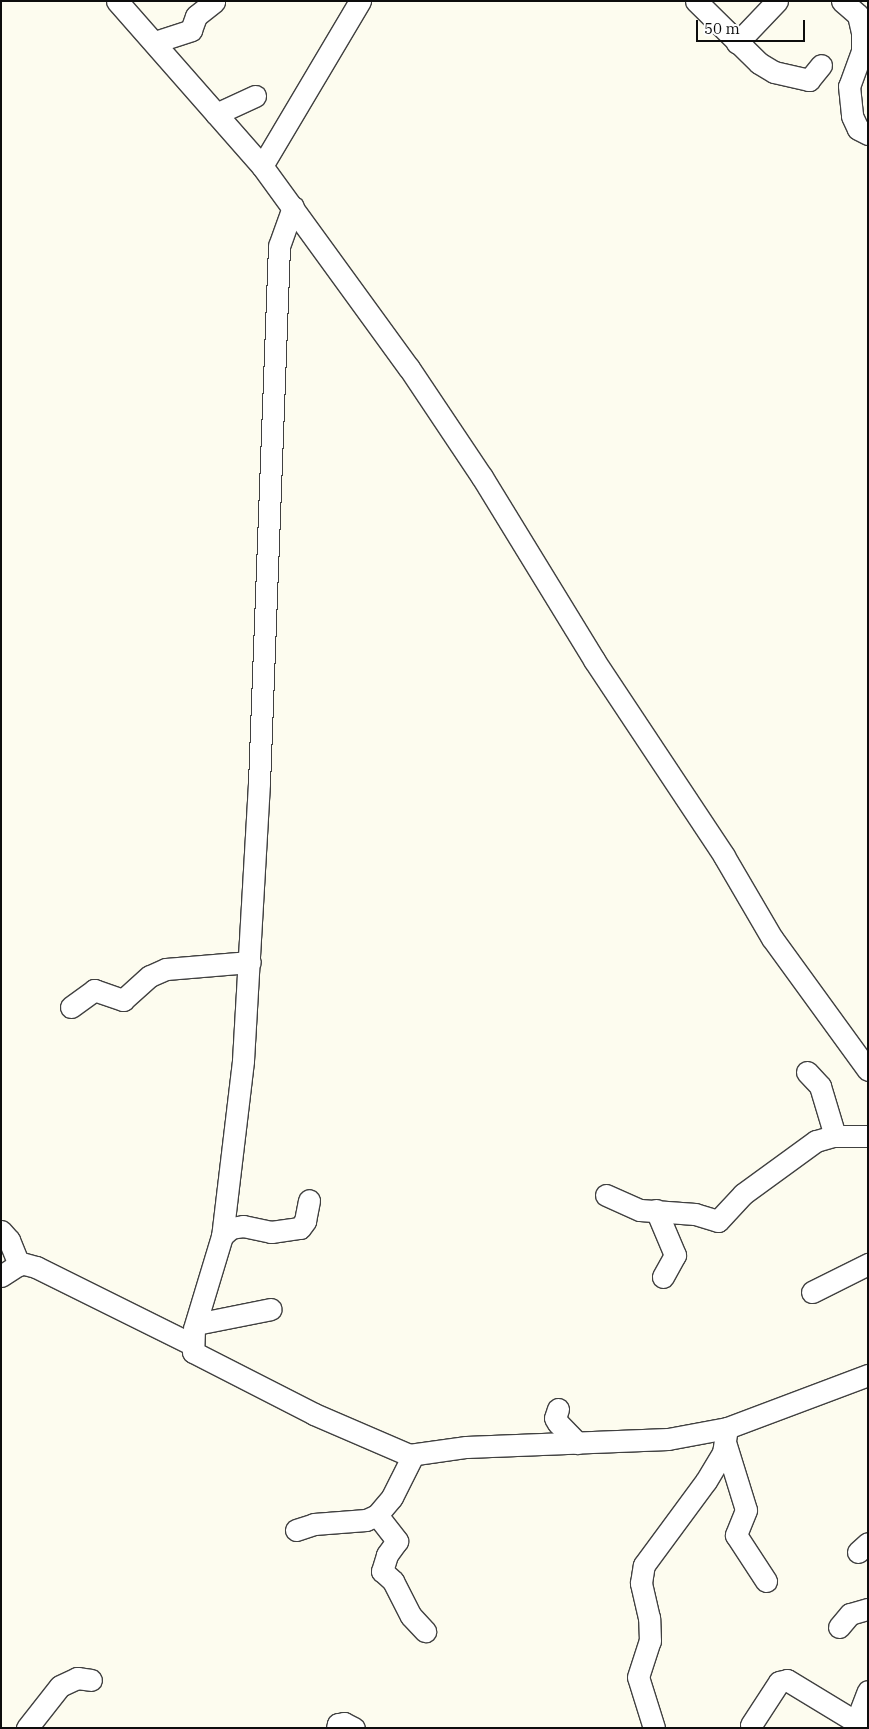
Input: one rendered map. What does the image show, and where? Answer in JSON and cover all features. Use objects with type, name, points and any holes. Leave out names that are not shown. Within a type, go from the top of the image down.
[{"type":"street","points":[[117,1],[262,166],[293,207],[482,477],[594,660],[724,856],[772,938],[868,1069]]},
{"type":"street","points":[[262,166],[360,1]]},
{"type":"street","points":[[696,1],[714,10],[737,43],[759,63],[790,76],[808,80],[821,64]]},
{"type":"street","points":[[737,43],[777,1]]},
{"type":"street","points":[[155,42],[191,30],[196,16],[214,2]]},
{"type":"street","points":[[856,7],[862,51],[848,86],[850,108],[858,129],[868,134]]},
{"type":"street","points":[[216,114],[255,96]]},
{"type":"street","points":[[293,207],[279,246],[250,962],[243,1061],[222,1236],[194,1334],[197,1355],[239,1378],[383,1446],[413,1455],[466,1447],[726,1435],[868,1375]]},
{"type":"street","points":[[71,1007],[94,990],[123,1000],[150,976],[166,969],[250,962]]},
{"type":"street","points":[[807,1072],[820,1086],[835,1136]]},
{"type":"street","points":[[606,1195],[640,1210],[695,1214],[718,1221],[743,1194],[816,1141],[835,1136],[868,1136]]},
{"type":"street","points":[[222,1236],[231,1228],[243,1226],[271,1232],[300,1228],[305,1221],[309,1200]]},
{"type":"street","points":[[656,1210],[675,1255],[663,1277]]},
{"type":"street","points":[[1,1232],[9,1240],[10,1270],[36,1267],[194,1334],[271,1309]]},
{"type":"street","points":[[812,1292],[868,1264]]},
{"type":"street","points":[[558,1409],[558,1423],[577,1443]]},
{"type":"street","points":[[726,1435],[746,1510],[736,1535],[766,1580]]},
{"type":"street","points":[[654,1728],[638,1677],[650,1641],[649,1618],[641,1583],[644,1565],[706,1481],[724,1453],[726,1435]]},
{"type":"street","points":[[296,1530],[314,1524],[366,1520],[377,1515],[392,1496],[413,1455]]},
{"type":"street","points":[[377,1515],[397,1541],[387,1555],[382,1571],[393,1581],[411,1616],[425,1631]]},
{"type":"street","points":[[840,1627],[850,1614],[868,1608]]},
{"type":"street","points":[[27,1728],[60,1686],[77,1678],[91,1680]]},
{"type":"street","points":[[752,1725],[779,1682],[787,1680],[857,1725],[868,1691]]},
{"type":"street","points":[[337,1728],[338,1724],[344,1723],[354,1728]]}]
